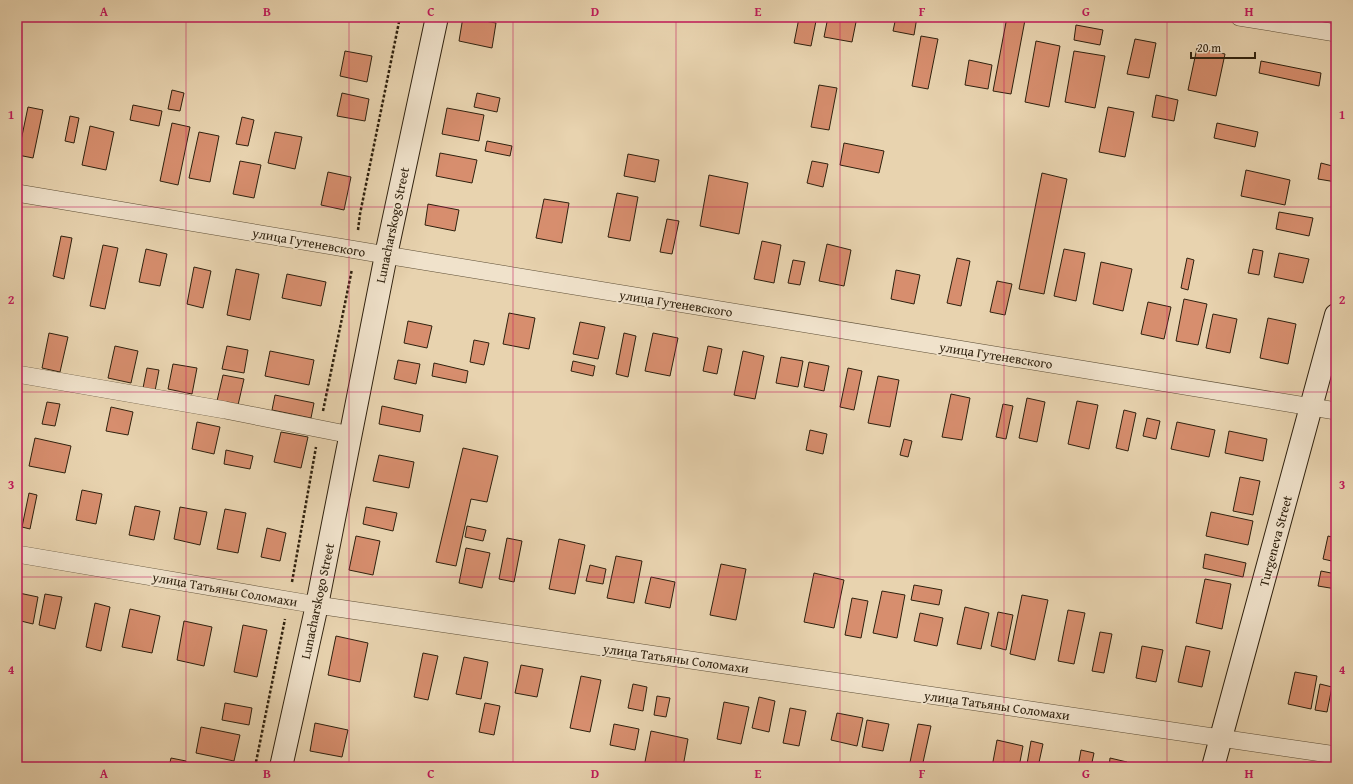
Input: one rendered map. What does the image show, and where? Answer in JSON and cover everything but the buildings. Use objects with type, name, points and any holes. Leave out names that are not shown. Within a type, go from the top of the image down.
[{"type":"main road","name":"Lunacharskogo Street","points":[[282,767],[317,605],[386,255],[437,17]]},
{"type":"main road","name":"Turgeneva Street","points":[[1213,767],[1336,315]]},
{"type":"street","points":[[1239,17],[1336,33]]},
{"type":"street","name":"улица Гутеневского","points":[[17,193],[386,255],[1336,410]]},
{"type":"street","points":[[17,374],[225,410],[351,435]]},
{"type":"street","name":"улица Татьяны Соломахи","points":[[17,554],[317,605],[1336,756]]},
{"type":"path","points":[[255,767],[289,600],[320,429],[356,250],[360,214],[400,17]]}]
